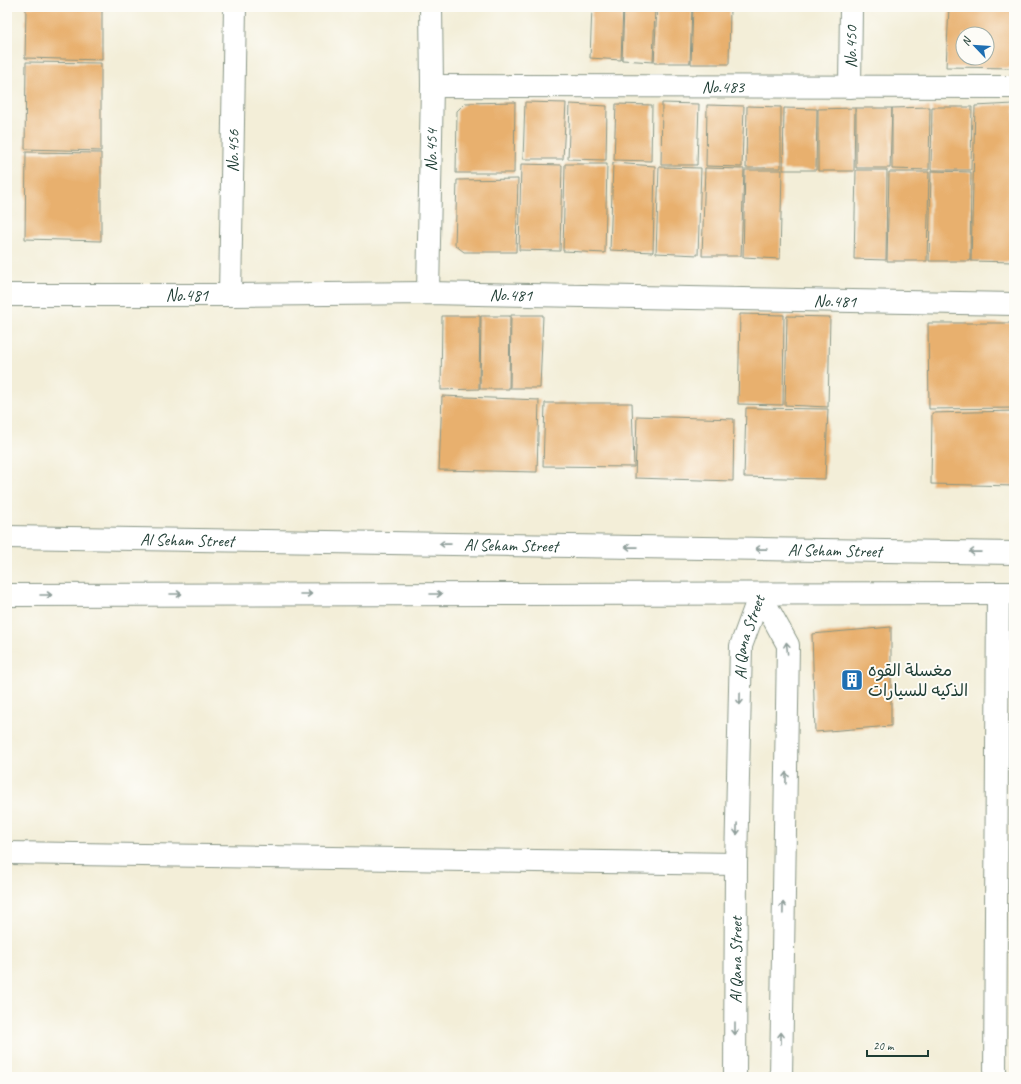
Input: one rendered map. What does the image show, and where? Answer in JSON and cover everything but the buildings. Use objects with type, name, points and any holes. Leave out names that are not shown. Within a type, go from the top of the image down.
[{"type":"street","name":"No.456","points":[[230,295],[235,7]]},
{"type":"street","name":"No.454","points":[[428,293],[432,86],[431,7]]},
{"type":"street","name":"No.450","points":[[850,87],[851,7]]},
{"type":"street","name":"No.483","points":[[432,86],[1014,87]]},
{"type":"street","name":"No.481","points":[[7,295],[428,293],[1014,304]]},
{"type":"street","name":"Al Seham Street","points":[[7,537],[1014,553]]},
{"type":"street","points":[[7,595],[1006,593],[1005,938],[995,1077]]},
{"type":"street","name":"Al Qana Street","points":[[735,1077],[736,864],[741,646],[760,594]]},
{"type":"street","name":"Al Qana Street","points":[[760,594],[788,645],[781,1077]]},
{"type":"street","points":[[7,853],[736,864]]},
{"type":"place","name":"مغسلة القوه الذكيه للسيارات","points":[[852,680]]}]
